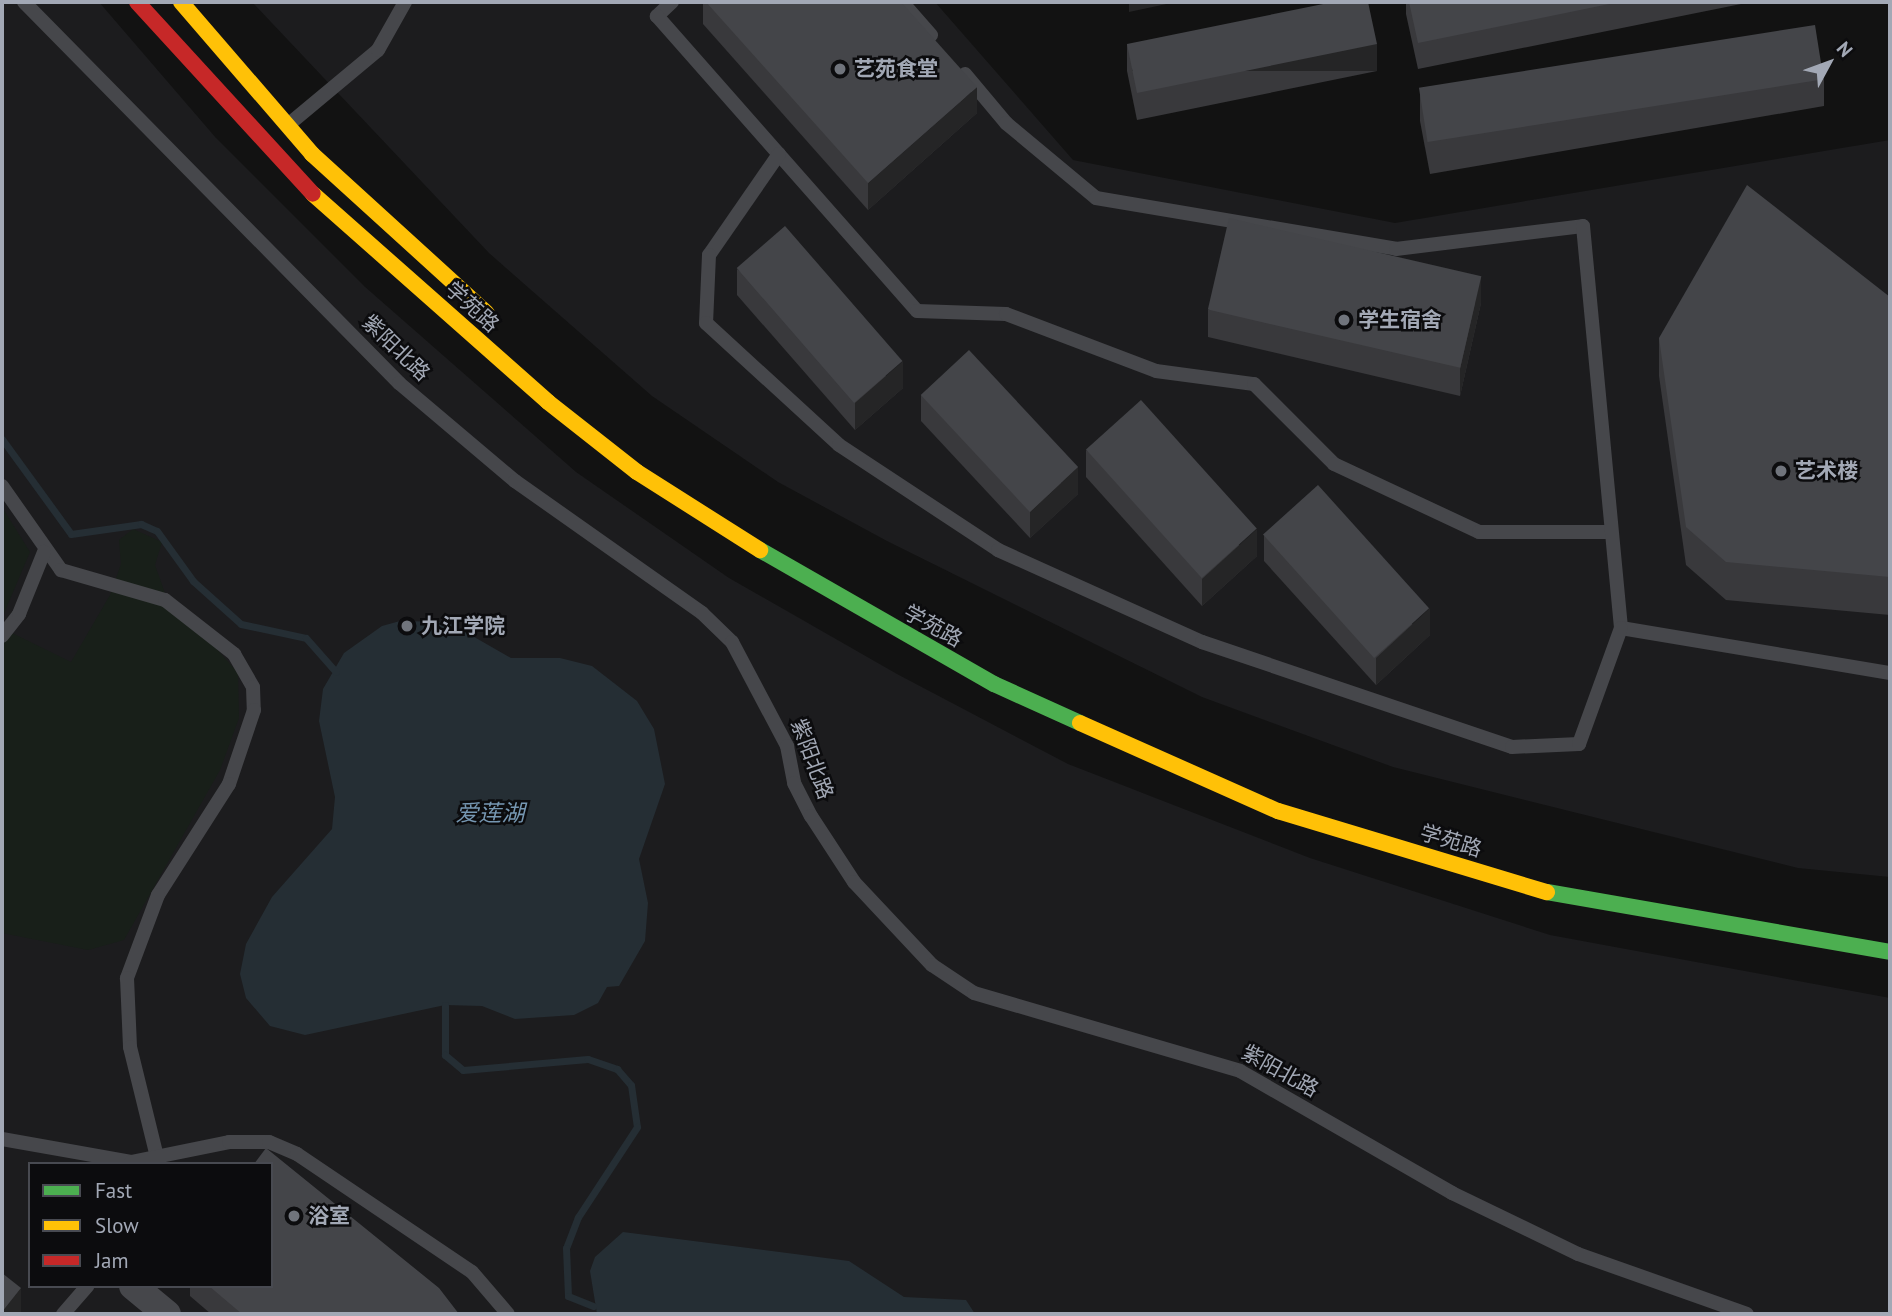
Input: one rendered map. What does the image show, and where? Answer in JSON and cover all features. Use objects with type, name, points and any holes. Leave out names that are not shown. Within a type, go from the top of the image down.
[{"type":"street","name":"学苑路","points":[[137,2],[298,181],[548,402],[637,472],[786,566],[994,684],[1278,811],[1569,899],[1890,952]]},
{"type":"street","name":"学苑路","points":[[181,2],[287,125],[506,330]]},
{"type":"street","points":[[135,1288],[167,1314]]},
{"type":"lane","name":"紫阳北路","points":[[24,2],[399,383],[515,481],[702,613],[732,642],[762,692],[811,816],[854,882],[933,965],[974,993],[1240,1071],[1452,1193],[1578,1254],[1747,1314]]},
{"type":"lane","points":[[287,125],[378,50],[405,2]]},
{"type":"lane","points":[[673,2],[657,16],[917,312],[1006,314],[1156,371],[1254,384],[1334,464],[1479,532],[1608,532]]},
{"type":"lane","points":[[779,154],[709,255],[706,323],[839,445],[998,550],[1202,642],[1512,747],[1579,744],[1621,628],[1608,532],[1583,226],[1396,249],[1096,198],[1006,123],[902,2]]},
{"type":"lane","points":[[2,486],[44,552],[61,569],[144,591],[186,613],[234,654],[253,687],[248,733],[229,784],[158,895],[127,978],[130,1047],[157,1157]]},
{"type":"lane","points":[[2,636],[19,614],[44,552]]},
{"type":"lane","points":[[1621,628],[1890,673]]},
{"type":"lane","points":[[2,1139],[131,1162],[208,1147],[269,1142],[297,1154],[472,1272],[508,1314]]},
{"type":"lane","points":[[195,1162],[208,1147]]},
{"type":"lane","points":[[63,1314],[85,1288]]},
{"type":"shaded area","name":"九江学院","points":[[2,2],[99,2],[216,138],[364,286],[576,472],[729,578],[897,674],[1068,764],[1310,858],[1550,935],[1890,998],[1890,1314],[2,1314]]},
{"type":"shaded area","points":[[252,2],[935,2],[1073,160],[1395,223],[1890,140],[1890,877],[1798,868],[1393,767],[1202,697],[887,541],[778,482],[652,396],[489,253]]},
{"type":"shaded area","points":[[2,507],[30,552],[2,618]]},
{"type":"shaded area","points":[[133,529],[162,542],[155,565],[172,613],[207,638],[238,673],[239,718],[220,770],[124,940],[88,950],[2,933],[2,628],[71,662],[110,595],[121,564],[119,540]]},
{"type":"water","name":"爱莲湖","points":[[400,621],[448,622],[511,658],[560,658],[592,666],[637,701],[654,729],[665,784],[639,859],[648,903],[645,941],[619,986],[607,987],[598,1003],[574,1015],[515,1019],[482,1006],[445,1005],[305,1035],[270,1026],[246,998],[240,974],[246,944],[272,897],[332,829],[335,797],[319,721],[323,689],[344,653],[382,626]]},
{"type":"water","points":[[623,1232],[849,1261],[904,1297],[966,1300],[975,1314],[597,1314],[590,1271],[595,1257]]},
{"type":"building","name":"艺苑食堂","points":[[706,2],[901,2],[977,87],[868,183]]},
{"type":"building","points":[[1333,2],[1368,2],[1377,44],[1137,93],[1127,44]]},
{"type":"building","points":[[1409,2],[1619,2],[1418,43]]},
{"type":"building","points":[[1815,25],[1824,79],[1428,142],[1419,88]]},
{"type":"building","name":"艺术楼","points":[[1747,185],[1890,297],[1890,577],[1726,562],[1686,527],[1659,338]]},
{"type":"building","name":"学生宿舍","points":[[1229,218],[1481,276],[1460,368],[1208,310]]},
{"type":"building","points":[[785,226],[902,361],[854,403],[737,268]]},
{"type":"building","points":[[969,350],[1078,467],[1030,512],[921,395]]},
{"type":"building","points":[[1141,400],[1257,529],[1202,578],[1086,450]]},
{"type":"building","points":[[1318,485],[1429,608],[1374,658],[1263,535]]},
{"type":"building","points":[[266,1148],[439,1288],[459,1314],[242,1314],[211,1288],[273,1288],[273,1162],[256,1162]]},
{"type":"building","points":[[2,1273],[21,1288],[2,1312]]},
{"type":"waterway","points":[[2,439],[71,534],[141,524],[157,531],[193,581],[241,624],[306,638],[336,672]]},
{"type":"waterway","points":[[445,1005],[445,1055],[463,1070],[588,1059],[617,1069],[631,1085],[637,1127],[578,1217],[566,1248],[568,1296],[593,1306]]},
{"type":"traffic: fast","points":[[760,550],[994,684],[1080,723]]},
{"type":"traffic: fast","points":[[1547,892],[1890,952]]},
{"type":"traffic: slow","points":[[181,2],[312,154],[487,313]]},
{"type":"traffic: slow","points":[[313,194],[548,402],[637,472],[760,550]]},
{"type":"traffic: slow","points":[[1080,723],[1278,811],[1547,892]]},
{"type":"traffic: jam","points":[[137,2],[313,194]]},
{"type":"place","name":"艺苑食堂","points":[[840,69]]},
{"type":"place","name":"学生宿舍","points":[[1344,320]]},
{"type":"place","name":"艺术楼","points":[[1781,471]]},
{"type":"place","name":"九江学院","points":[[407,626]]},
{"type":"place","name":"浴室","points":[[294,1216]]}]
